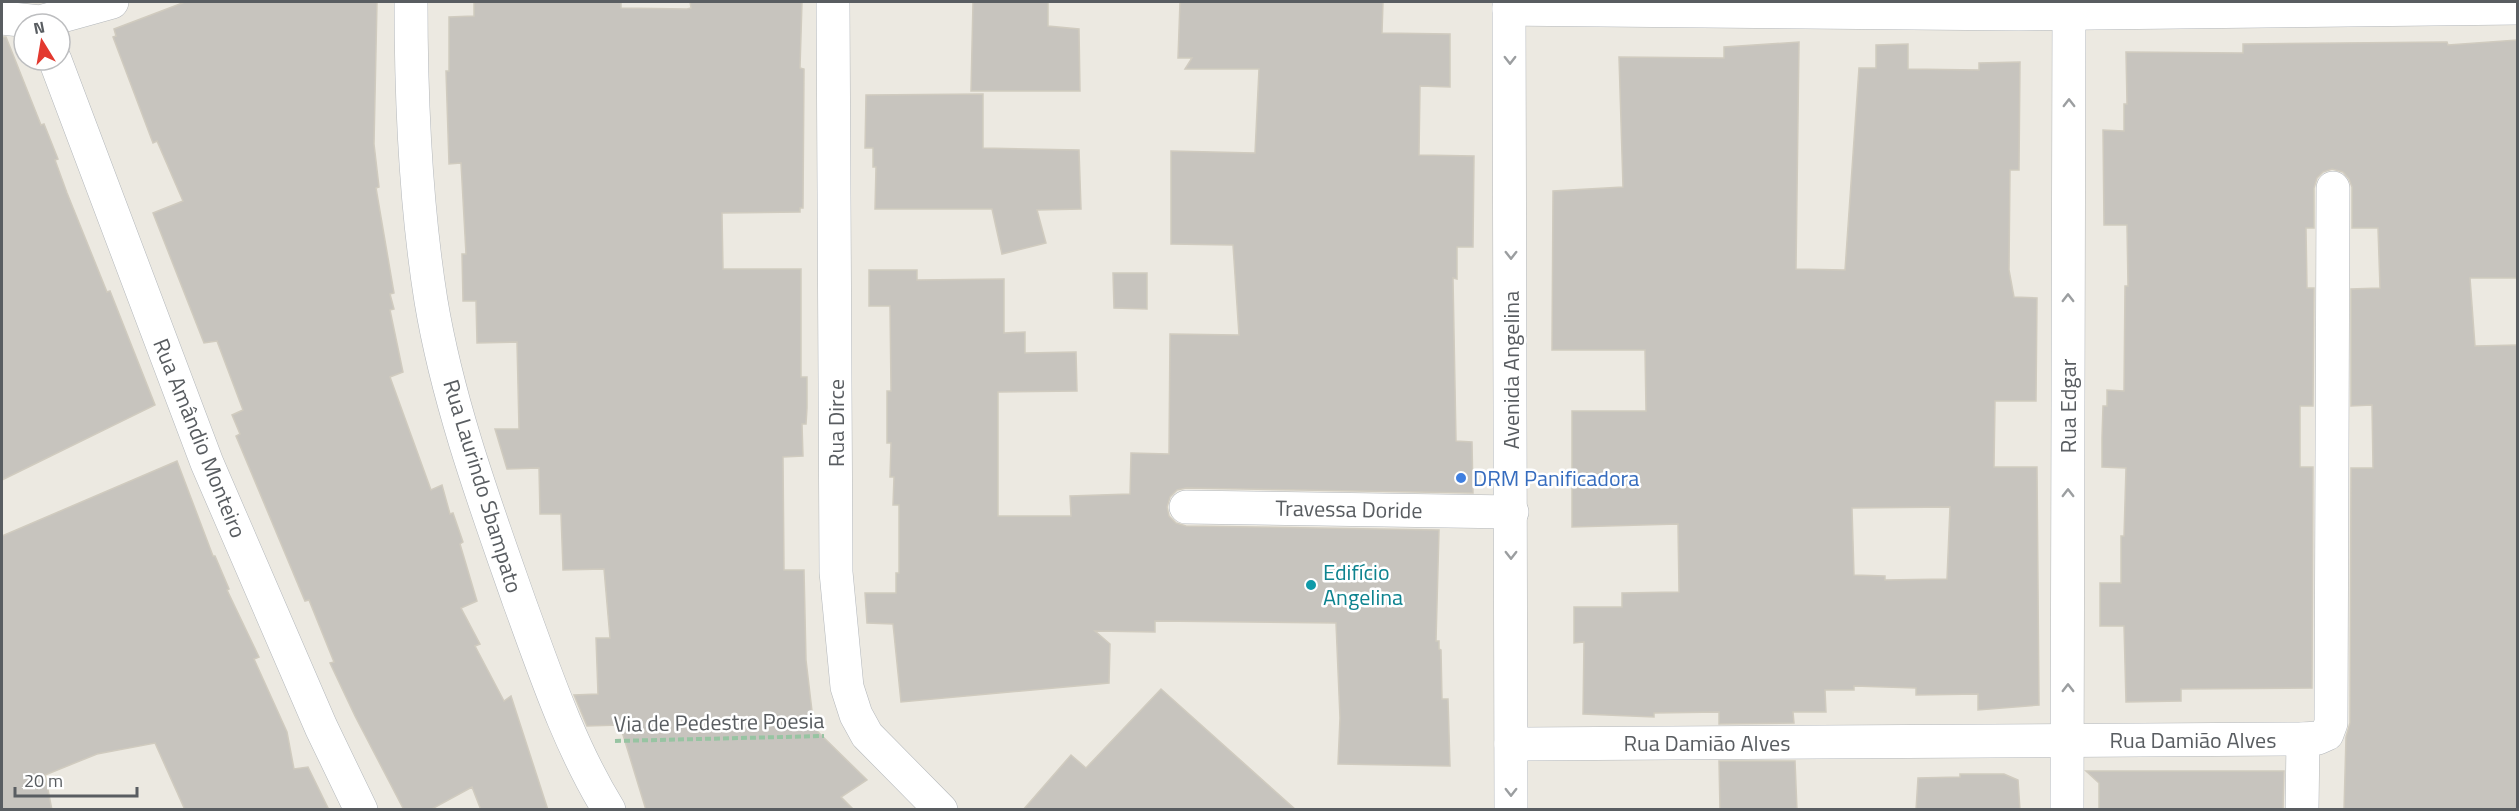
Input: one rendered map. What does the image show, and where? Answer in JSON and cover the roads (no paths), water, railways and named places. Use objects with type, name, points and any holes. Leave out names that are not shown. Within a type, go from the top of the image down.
[{"type":"street","points":[[72,14],[112,2]]},
{"type":"street","name":"Rua Laurindo Sbampato","points":[[411,2],[411,94],[417,198],[431,303],[466,446],[495,534],[573,742],[609,810]]},
{"type":"street","name":"Rua Dirce","points":[[833,2],[836,572],[847,687],[856,715],[867,735],[941,810]]},
{"type":"street","points":[[1509,5],[2517,8]]},
{"type":"street","name":"Avenida Angelina","points":[[1509,5],[1511,810]]},
{"type":"street","name":"Rua Edgar","points":[[2067,810],[2069,8]]},
{"type":"street","name":"Rua Amândio Monteiro","points":[[60,72],[207,463],[307,696],[361,810]]},
{"type":"street","name":"Rua Damião Alves","points":[[1511,744],[2303,739],[2327,735],[2331,723],[2333,188]]},
{"type":"street","name":"Travessa Doride","points":[[1186,507],[1512,512]]},
{"type":"street","points":[[2302,810],[2303,739]]},
{"type":"place","name":"DRM Panificadora","points":[[1461,478]]},
{"type":"place","name":"Edifício Angelina","points":[[1311,585]]}]
